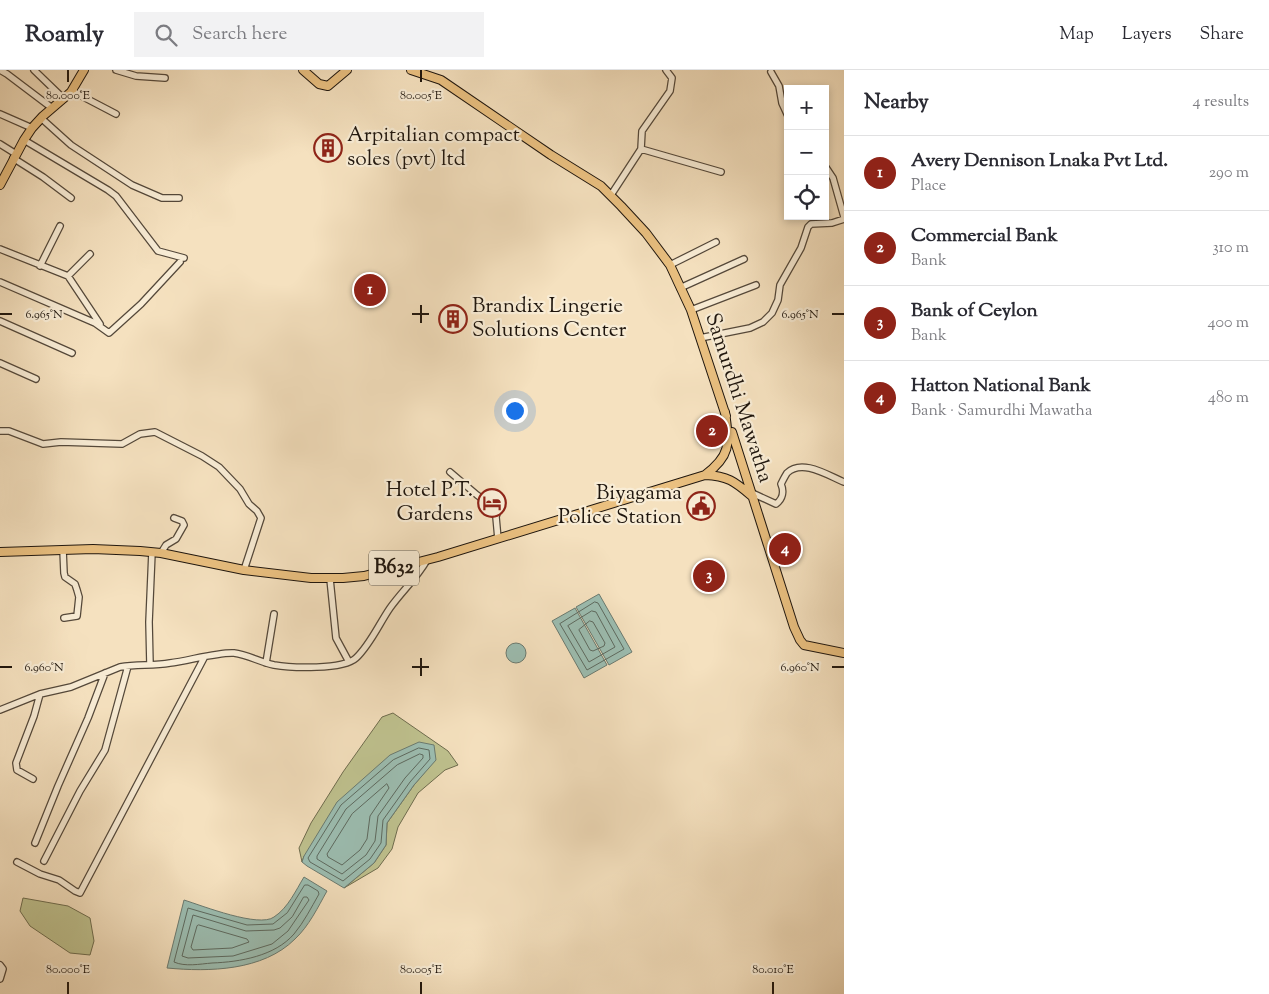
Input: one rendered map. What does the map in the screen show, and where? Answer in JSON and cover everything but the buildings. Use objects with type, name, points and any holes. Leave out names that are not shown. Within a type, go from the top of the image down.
[{"type":"main road","points":[[0,185],[32,128],[72,91],[84,70]]},
{"type":"main road","points":[[303,70],[319,84],[328,86],[347,70]]},
{"type":"main road","name":"Samurdhi Mawatha","points":[[411,70],[427,72],[441,80],[551,156],[601,186],[646,233],[670,265],[691,310],[794,628],[800,640],[810,647],[844,653]]},
{"type":"main road","points":[[705,475],[718,465],[729,441],[725,412]]},
{"type":"main road","name":"B632","points":[[0,552],[113,549],[152,552],[244,570],[330,579],[364,576],[427,560],[705,475],[721,476],[735,482],[752,495]]},
{"type":"street","points":[[0,70],[52,108]]},
{"type":"street","points":[[34,70],[64,99]]},
{"type":"street","points":[[116,70],[136,76],[165,78]]},
{"type":"street","points":[[611,196],[641,149],[642,131],[670,91],[672,78],[666,70]]},
{"type":"street","points":[[771,72],[778,86],[784,107]]},
{"type":"street","points":[[72,91],[116,114]]},
{"type":"street","points":[[0,114],[32,128]]},
{"type":"street","points":[[41,118],[71,145],[132,185],[162,198],[179,198]]},
{"type":"street","points":[[0,249],[68,276],[100,326],[109,334],[141,304],[182,260],[158,251],[116,196],[24,140]]},
{"type":"street","points":[[0,144],[71,198]]},
{"type":"street","points":[[641,149],[721,172]]},
{"type":"street","points":[[700,338],[750,328],[763,322],[772,313],[778,300],[780,285],[801,248],[808,227],[811,224],[832,223],[844,218],[833,178],[829,172]]},
{"type":"street","points":[[40,266],[60,226]]},
{"type":"street","points":[[670,265],[716,242]]},
{"type":"street","points":[[68,276],[90,254]]},
{"type":"street","points":[[680,288],[744,259]]},
{"type":"street","points":[[0,282],[100,326]]},
{"type":"street","points":[[691,310],[756,285]]},
{"type":"street","points":[[0,321],[72,352]]},
{"type":"street","points":[[0,363],[36,379]]},
{"type":"street","points":[[0,431],[9,431],[43,444],[61,442],[122,444],[140,434],[155,432],[202,456],[219,467],[240,489],[249,504],[258,511],[261,518],[244,570]]},
{"type":"street","points":[[752,495],[776,504],[782,496],[781,484],[788,472],[800,467],[812,469],[844,482]]},
{"type":"street","points":[[450,472],[498,510],[496,517],[498,538]]},
{"type":"street","points":[[161,553],[166,545],[176,539],[184,525],[182,521],[174,518]]},
{"type":"street","points":[[63,550],[65,577],[75,584],[78,597],[77,616],[64,618]]},
{"type":"street","points":[[150,665],[149,622],[152,552]]},
{"type":"street","points":[[0,710],[40,694],[71,687],[128,666],[204,658],[224,653],[234,653],[276,665],[333,667],[350,662],[364,648],[390,608],[420,572],[427,560]]},
{"type":"street","points":[[330,579],[336,638],[350,662]]},
{"type":"street","points":[[266,663],[274,614]]},
{"type":"street","points":[[17,862],[40,874],[59,880],[80,893],[204,658]]},
{"type":"street","points":[[44,861],[80,791],[105,750],[128,666]]},
{"type":"street","points":[[35,843],[105,673]]},
{"type":"street","points":[[34,778],[17,770],[16,763],[34,716],[40,694]]},
{"type":"street","points":[[0,965],[3,969],[0,979]]},
{"type":"green space","points":[[393,713],[448,751],[458,765],[445,770],[418,793],[398,827],[392,849],[378,868],[344,888],[374,863],[386,845],[387,823],[414,785],[435,760],[304,856],[302,862],[299,848],[311,823],[343,772],[382,717]]},
{"type":"green space","points":[[23,898],[68,906],[90,918],[94,941],[90,955],[70,953],[30,926],[20,911]]},
{"type":"water","points":[[599,594],[632,652],[609,665],[576,607]]},
{"type":"water","points":[[575,608],[607,665],[584,678],[552,621]]},
{"type":"water","points":[[516,643],[523,646],[526,653],[523,660],[516,663],[509,660],[506,653],[509,646]]},
{"type":"water","points":[[419,742],[434,745],[436,760],[414,785],[387,823],[386,845],[374,863],[344,888],[302,862],[337,802],[390,755]]},
{"type":"water","points":[[304,877],[327,891],[305,928],[282,950],[267,958],[235,967],[200,970],[167,968],[184,900],[230,915],[267,920],[283,909]]},
{"type":"place","name":"Arpitalian compact soles (pvt) ltd","points":[[328,148]]},
{"type":"place","name":"Avery Dennison Lnaka Pvt Ltd.","points":[[370,290]]},
{"type":"place","name":"Brandix Lingerie Solutions Center","points":[[453,319]]},
{"type":"place","name":"Commercial Bank","points":[[712,431]]},
{"type":"place","name":"Hotel P.T. Gardens","points":[[492,503]]},
{"type":"place","name":"Biyagama Police Station","points":[[701,506]]},
{"type":"place","name":"Hatton National Bank","points":[[785,549]]},
{"type":"place","name":"Bank of Ceylon","points":[[709,576]]}]
